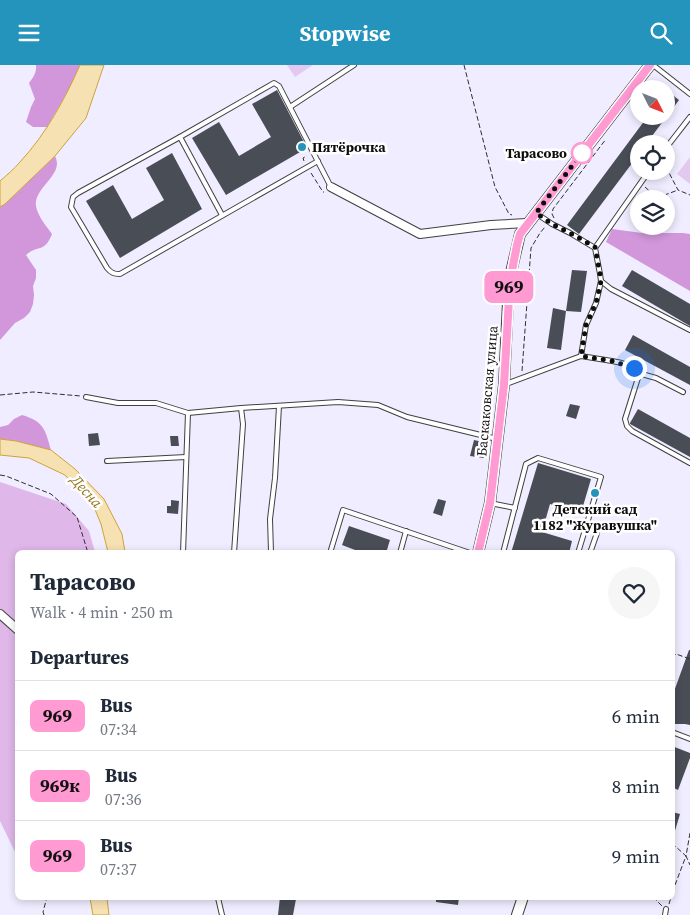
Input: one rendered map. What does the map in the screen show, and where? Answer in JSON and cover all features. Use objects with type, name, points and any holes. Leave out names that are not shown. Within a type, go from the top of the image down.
[{"type":"street","name":"Баскаковская улица","points":[[479,550],[490,503],[504,385],[510,281],[518,239],[527,223],[652,65]]},
{"type":"street","points":[[329,189],[420,234],[491,225],[527,223]]},
{"type":"street","points":[[0,614],[15,627]]},
{"type":"street","points":[[517,915],[522,900]]},
{"type":"lane","points":[[290,107],[354,65]]},
{"type":"lane","points":[[652,65],[690,94]]},
{"type":"lane","points":[[318,161],[120,273],[115,274],[107,268],[71,207],[73,197],[78,193],[274,83],[279,86],[314,152],[318,161],[329,189]]},
{"type":"lane","points":[[675,136],[690,117]]},
{"type":"lane","points":[[180,137],[222,215]]},
{"type":"lane","points":[[581,356],[586,325],[596,303],[601,281],[595,247],[642,180]]},
{"type":"lane","points":[[536,213],[552,224],[595,247]]},
{"type":"lane","points":[[601,281],[611,289],[690,329]]},
{"type":"lane","points":[[504,385],[581,356],[622,363],[634,368],[638,373],[656,378],[683,392]]},
{"type":"lane","points":[[638,373],[625,419],[627,425],[632,431],[690,463]]},
{"type":"lane","points":[[86,397],[118,403],[156,403],[188,413],[338,402],[378,405],[407,417],[497,439]]},
{"type":"lane","points":[[271,550],[270,519],[275,479],[279,406]]},
{"type":"lane","points":[[234,550],[243,424],[240,408]]},
{"type":"lane","points":[[183,550],[188,413]]},
{"type":"lane","points":[[108,461],[186,457]]},
{"type":"lane","points":[[504,550],[526,464],[538,458],[601,477],[579,550]]},
{"type":"lane","points":[[490,503],[515,508]]},
{"type":"lane","points":[[331,550],[343,510],[461,550]]},
{"type":"lane","points":[[401,550],[406,531]]},
{"type":"lane","points":[[591,550],[597,533]]},
{"type":"lane","points":[[675,733],[690,739]]},
{"type":"lane","points":[[218,900],[222,915]]},
{"type":"lane","points":[[665,915],[666,909]]},
{"type":"path","points":[[464,65],[495,187],[509,214],[514,217],[510,217]]},
{"type":"path","points":[[314,152],[302,159],[323,192],[329,189]]},
{"type":"path","points":[[673,180],[678,190],[690,195]]},
{"type":"path","points":[[640,183],[655,196],[662,196],[678,190]]},
{"type":"path","points":[[0,395],[33,392],[86,397]]},
{"type":"path","points":[[0,475],[50,494],[77,517],[87,550]]},
{"type":"path","points":[[675,655],[690,659]]},
{"type":"path","points":[[675,885],[686,857],[690,833]]},
{"type":"path","points":[[675,846],[686,857],[690,865]]},
{"type":"path","points":[[686,857],[690,855]]},
{"type":"path","points":[[44,915],[46,900]]},
{"type":"path","points":[[656,900],[666,909]]},
{"type":"shaded area","points":[[36,65],[80,65],[71,86],[47,127],[33,127],[26,122],[35,99],[29,83],[35,72]]},
{"type":"shaded area","points":[[287,65],[313,65],[295,77]]},
{"type":"shaded area","points":[[55,156],[56,170],[37,197],[36,204],[40,217],[52,234],[43,247],[26,255],[36,270],[33,286],[33,304],[30,312],[15,323],[0,340],[0,207]]},
{"type":"shaded area","points":[[690,157],[690,184],[677,174]]},
{"type":"shaded area","points":[[612,229],[630,231],[630,235],[690,234],[690,291],[606,242]]},
{"type":"shaded area","points":[[22,415],[40,424],[51,450],[0,439],[0,427],[8,425]]},
{"type":"shaded area","points":[[0,482],[66,504],[89,531],[94,550],[15,550],[15,852],[0,821]]},
{"type":"water","points":[[80,65],[104,65],[86,118],[55,156],[0,207],[0,181],[20,162],[46,128],[68,91]]},
{"type":"water","name":"Десна","points":[[0,439],[51,450],[75,469],[104,499],[122,534],[125,550],[108,550],[101,524],[94,507],[65,475],[29,458],[0,455]]},
{"type":"water","points":[[90,900],[107,900],[109,915],[93,915]]},
{"type":"building","points":[[277,90],[307,148],[226,195],[192,138],[219,122],[239,156],[271,137],[252,104]]},
{"type":"building","points":[[675,97],[679,100],[675,105]]},
{"type":"building","points":[[641,125],[660,125],[653,135],[634,135]]},
{"type":"building","points":[[630,140],[630,166],[579,234],[567,225]]},
{"type":"building","points":[[172,153],[202,209],[120,258],[86,201],[113,185],[132,219],[164,200],[146,168]]},
{"type":"building","points":[[572,270],[587,271],[581,312],[566,311]]},
{"type":"building","points":[[632,270],[690,304],[690,326],[622,286]]},
{"type":"building","points":[[553,308],[566,311],[561,350],[547,348]]},
{"type":"building","points":[[633,335],[690,367],[690,385],[625,350]]},
{"type":"building","points":[[570,404],[580,406],[576,419],[566,416]]},
{"type":"building","points":[[638,409],[690,438],[690,457],[630,424]]},
{"type":"building","points":[[98,433],[100,445],[89,446],[88,434]]},
{"type":"building","points":[[170,436],[178,436],[179,446],[171,446]]},
{"type":"building","points":[[474,440],[487,443],[484,458],[470,456]]},
{"type":"building","points":[[538,463],[591,479],[581,513],[550,504],[542,532],[572,541],[570,550],[512,550]]},
{"type":"building","points":[[438,499],[446,501],[442,516],[433,513]]},
{"type":"building","points":[[171,500],[179,501],[178,514],[167,513],[167,506],[171,506]]},
{"type":"building","points":[[349,526],[390,540],[387,550],[355,550],[342,545]]},
{"type":"building","points":[[690,650],[690,725],[675,724],[675,689]]},
{"type":"building","points":[[675,747],[690,753],[690,758],[678,790],[675,788]]},
{"type":"building","points":[[675,813],[680,814],[675,831]]},
{"type":"building","points":[[280,900],[296,900],[293,915],[278,915]]},
{"type":"building","points":[[436,900],[459,900],[458,905],[436,902]]},
{"type":"bus line","name":"969","points":[[479,550],[490,503],[504,385],[508,293],[520,234],[650,65]]},
{"type":"place","name":"Пятёрочка","points":[[302,147]]},
{"type":"place","name":"Тарасово","points":[[582,153]]},
{"type":"place","name":"Детский сад 1182 \"Журавушка\"","points":[[595,493]]},
{"type":"route","points":[[582,153],[536,213],[552,224],[595,247],[601,281],[596,303],[586,325],[581,356],[622,363],[634,368]]}]
